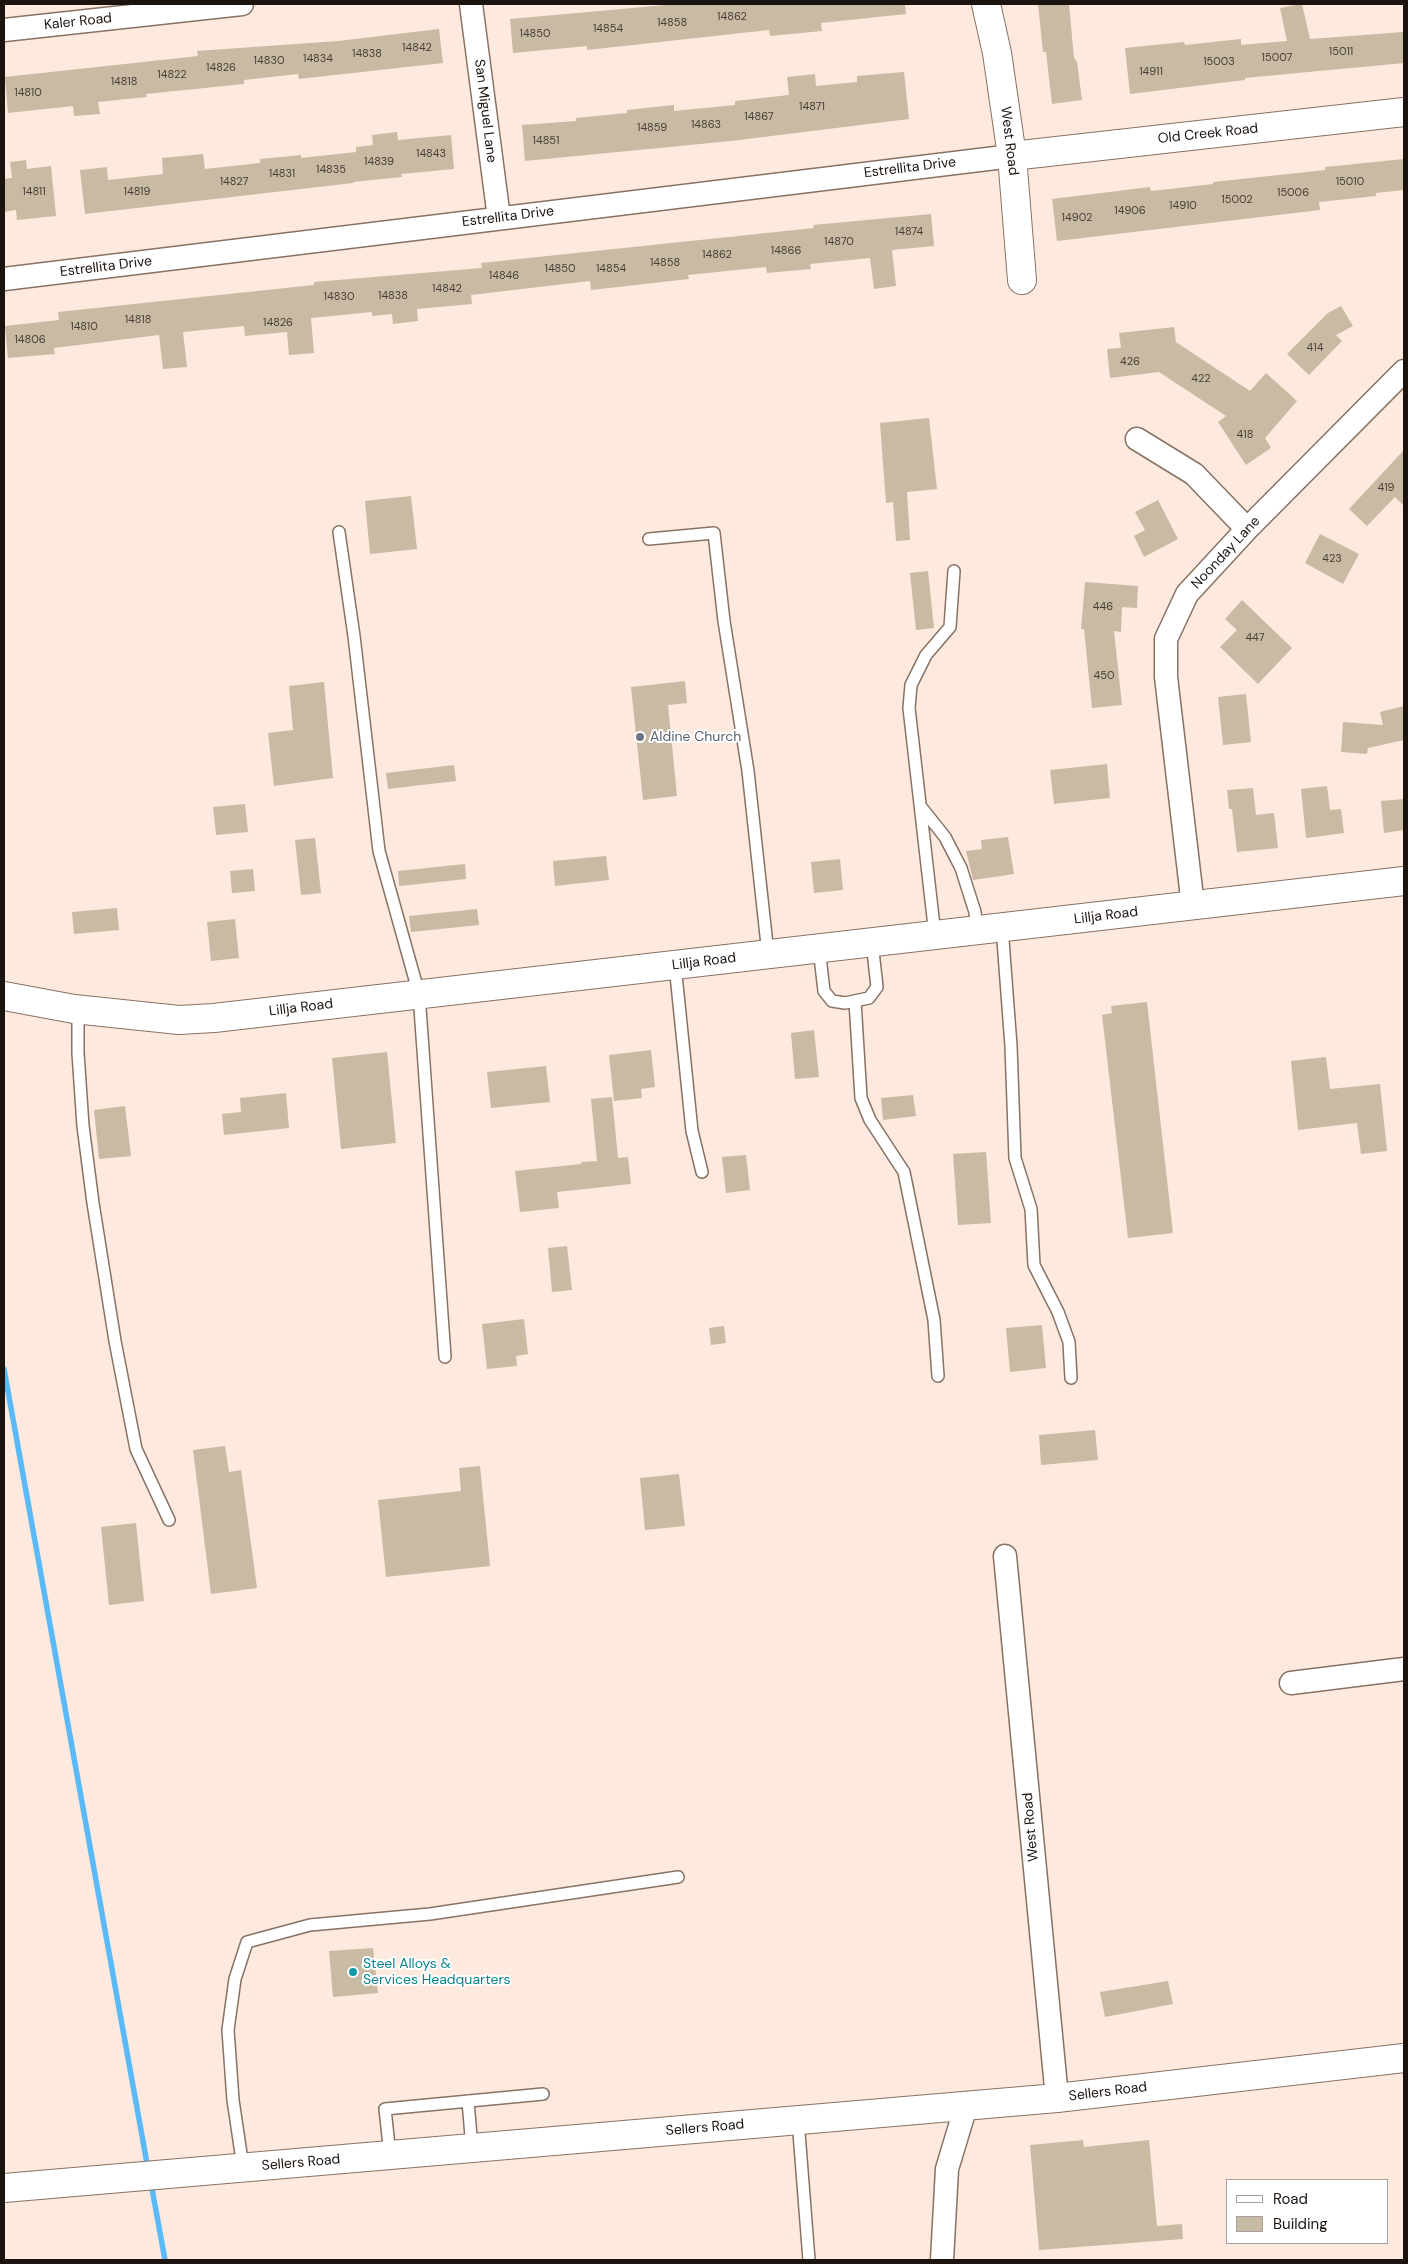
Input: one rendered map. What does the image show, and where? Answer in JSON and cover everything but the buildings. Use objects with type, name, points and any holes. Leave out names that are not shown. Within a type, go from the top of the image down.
[{"type":"street","name":"Kaler Road","points":[[4,30],[242,4]]},
{"type":"street","name":"San Miguel Lane","points":[[471,4],[499,218]]},
{"type":"street","name":"West Road","points":[[986,4],[997,53],[1012,156],[1022,280]]},
{"type":"street","name":"Old Creek Road","points":[[1012,156],[1404,112]]},
{"type":"street","name":"Estrellita Drive","points":[[4,280],[1012,156]]},
{"type":"street","name":"Noonday Lane","points":[[1193,906],[1166,677],[1166,639],[1187,594],[1247,529],[1404,371]]},
{"type":"street","points":[[1137,439],[1194,474],[1247,529]]},
{"type":"street","name":"Lillja Road","points":[[4,996],[78,1009],[179,1020],[1404,881]]},
{"type":"street","name":"West Road","points":[[1005,1556],[1057,2098]]},
{"type":"street","points":[[1291,1683],[1404,1669]]},
{"type":"street","name":"Sellers Road","points":[[4,2188],[1057,2098],[1404,2058]]},
{"type":"street","points":[[942,2260],[947,2169],[966,2106]]},
{"type":"lane","points":[[339,532],[354,636],[379,851],[419,994],[445,1357]]},
{"type":"lane","points":[[649,540],[714,533],[724,622],[748,771],[768,954]]},
{"type":"lane","points":[[935,935],[909,708],[911,685],[926,655],[950,627],[954,571]]},
{"type":"lane","points":[[920,805],[944,837],[961,868],[975,912],[990,929],[1011,1046],[1015,1158],[1031,1209],[1034,1265],[1058,1312],[1069,1342],[1071,1378]]},
{"type":"lane","points":[[819,948],[824,992],[832,1001],[855,1002],[869,998],[877,987],[872,942]]},
{"type":"lane","points":[[675,965],[692,1131],[702,1172]]},
{"type":"lane","points":[[855,1002],[861,1098],[870,1120],[904,1172],[934,1320],[938,1376]]},
{"type":"lane","points":[[78,1009],[78,1054],[83,1126],[115,1341],[136,1449],[169,1520]]},
{"type":"lane","points":[[243,2168],[233,2100],[228,2030],[235,1979],[247,1942],[310,1925],[430,1914],[678,1877]]},
{"type":"lane","points":[[390,2155],[385,2109],[543,2094]]},
{"type":"lane","points":[[468,2101],[472,2148]]},
{"type":"lane","points":[[798,2120],[809,2260]]},
{"type":"waterway","points":[[4,1369],[148,2169]]},
{"type":"waterway","points":[[151,2183],[165,2260]]},
{"type":"place","name":"Aldine Church","points":[[640,737]]},
{"type":"place","name":"Steel Alloys & Services Headquarters","points":[[353,1972]]}]
